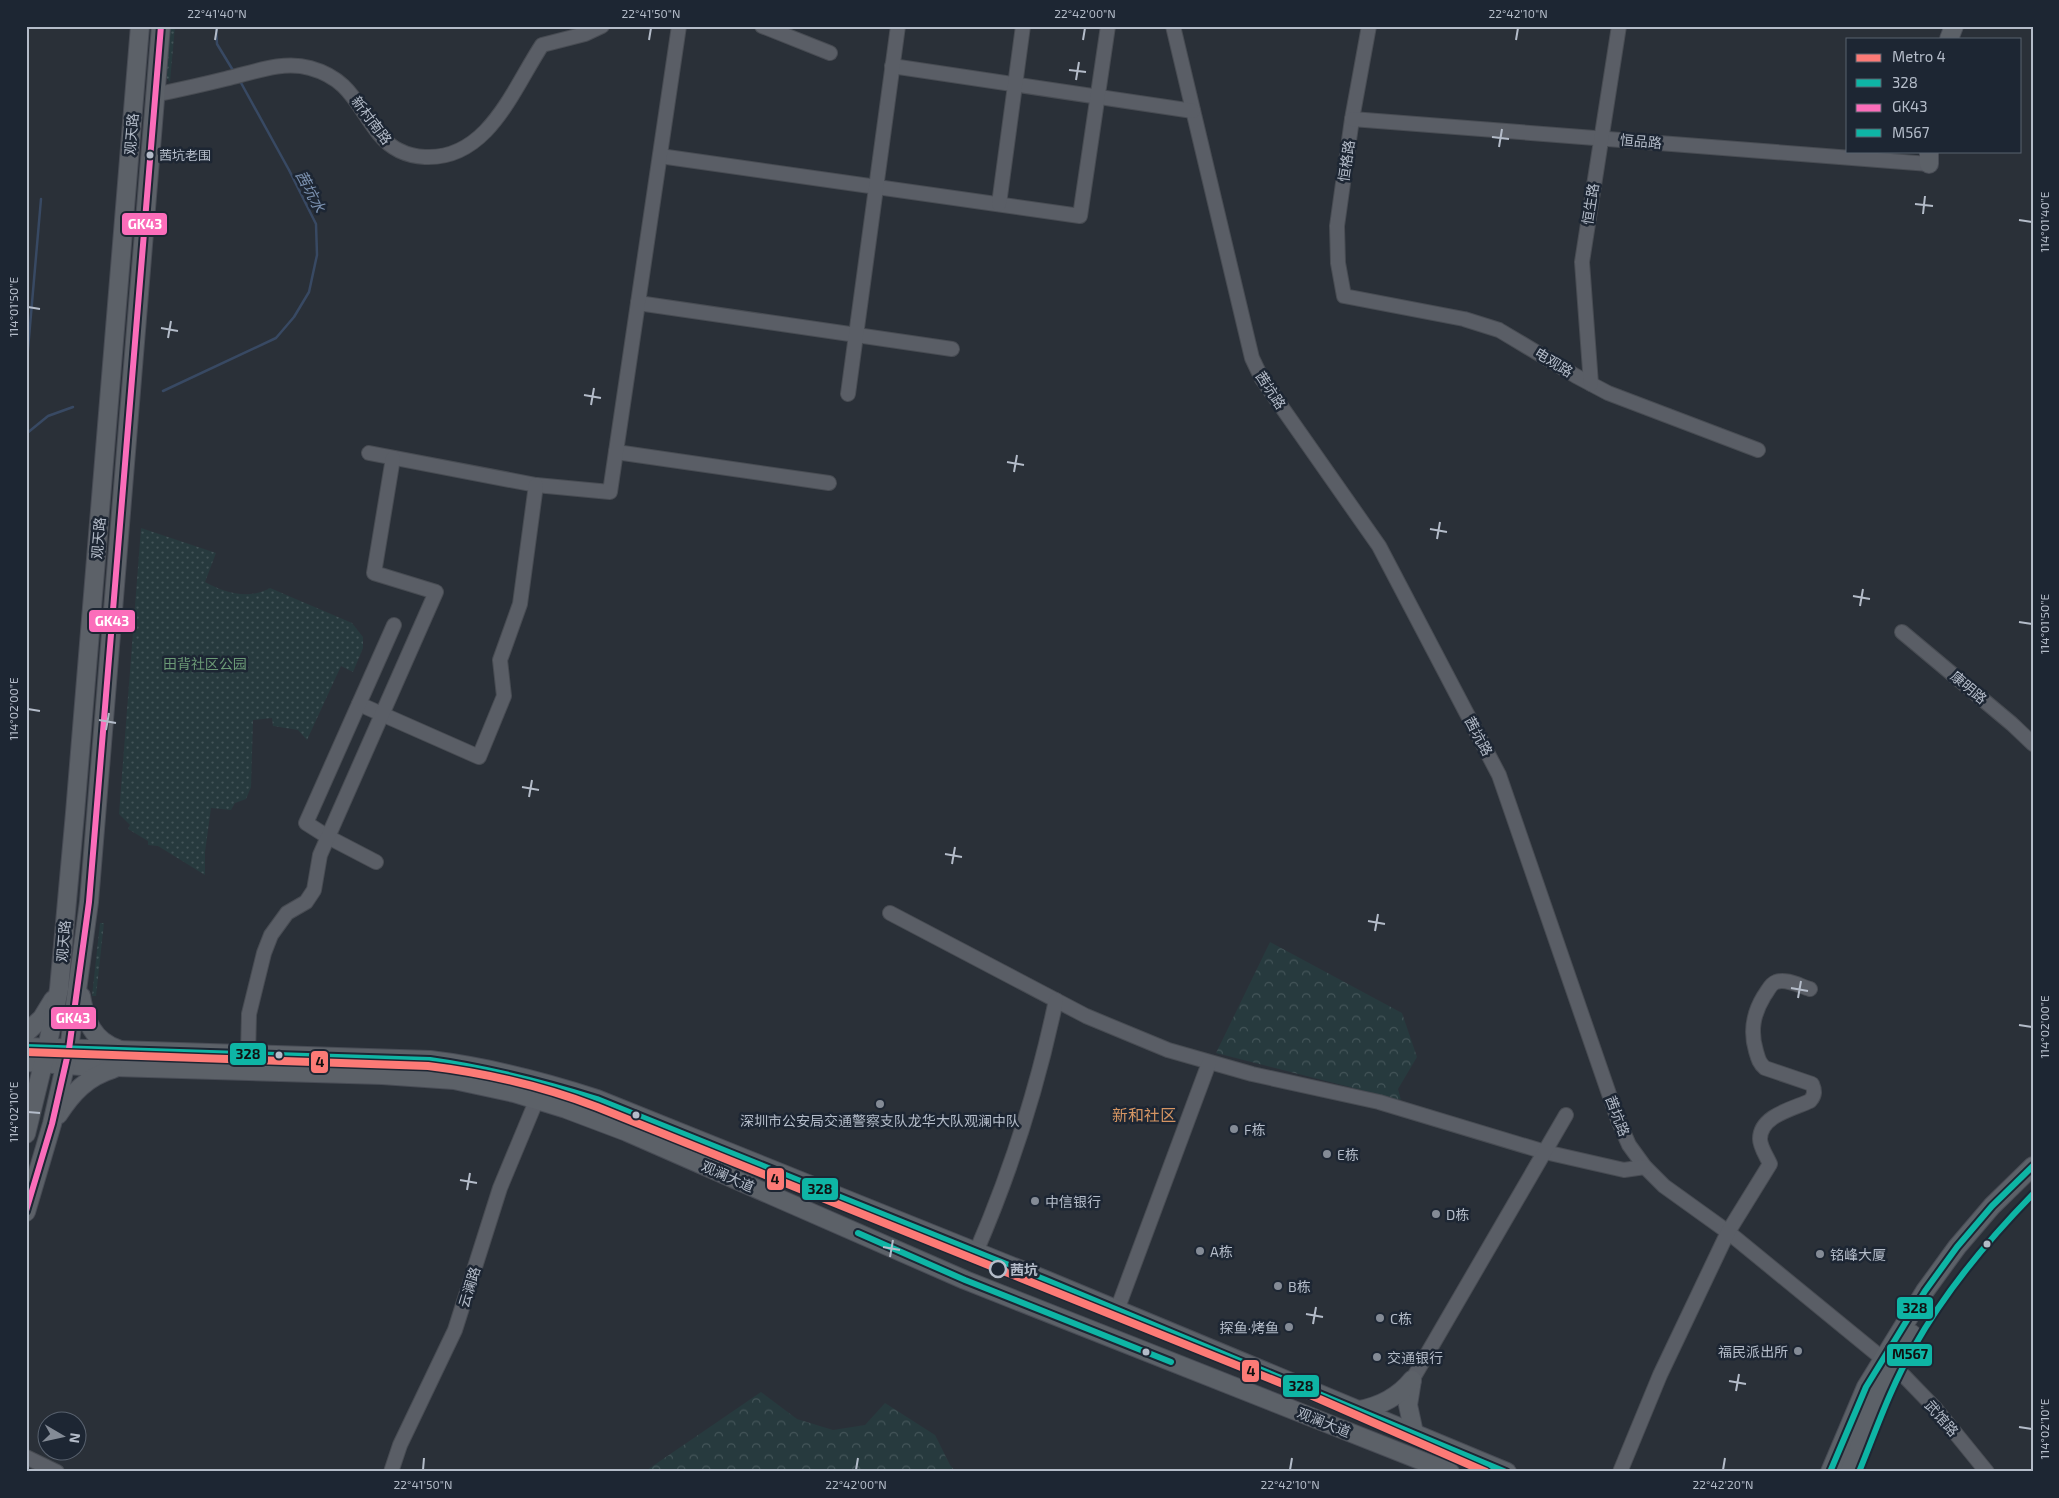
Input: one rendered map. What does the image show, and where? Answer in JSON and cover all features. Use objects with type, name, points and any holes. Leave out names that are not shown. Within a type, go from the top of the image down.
[{"type":"main road","name":"观天路","points":[[27,1124],[46,1056],[59,988],[140,26]]},
{"type":"main road","name":"观天路","points":[[52,1124],[67,1057],[90,902],[161,26]]},
{"type":"main road","points":[[67,900],[90,902]]},
{"type":"main road","points":[[26,1212],[52,1124],[67,1099],[82,1084],[123,1059],[92,1032],[82,1002],[80,974]]},
{"type":"main road","points":[[26,1033],[42,1018],[51,1006],[59,988]]},
{"type":"main road","name":"观澜大道","points":[[26,1047],[46,1056]]},
{"type":"main road","name":"观澜大道","points":[[123,1059],[248,1055],[430,1060],[470,1065],[555,1085],[597,1099],[976,1252],[1507,1472]]},
{"type":"main road","name":"观澜大道","points":[[26,1062],[46,1056],[123,1059],[424,1078],[485,1085],[537,1099],[627,1132],[965,1280],[1450,1472]]},
{"type":"main road","points":[[1848,1472],[1888,1364],[1925,1291],[1957,1247],[1992,1206],[2033,1166]]},
{"type":"main road","points":[[1830,1472],[1866,1387],[1906,1343],[1934,1297],[1966,1254],[2000,1214],[2033,1182]]},
{"type":"main road","points":[[1360,1410],[1389,1400],[1412,1380]]},
{"type":"main road","points":[[1412,1380],[1408,1415],[1414,1433]]},
{"type":"street","name":"新村南路","points":[[154,95],[225,80],[260,70],[292,65],[308,67],[336,79],[352,94],[378,133],[393,148],[412,155],[445,156],[466,147],[488,130],[542,45],[585,34],[602,26]]},
{"type":"street","points":[[369,453],[536,485],[610,492],[679,26]]},
{"type":"street","points":[[762,26],[830,53]]},
{"type":"street","points":[[848,394],[898,26]]},
{"type":"street","points":[[999,204],[1023,26]]},
{"type":"street","points":[[660,156],[1080,216],[1108,26]]},
{"type":"street","name":"茜坑路","points":[[1172,26],[1252,358],[1262,378],[1379,546],[1499,775],[1618,1120],[1629,1146],[1644,1167],[1664,1186],[1728,1232],[1888,1364]]},
{"type":"street","name":"恒格路","points":[[1344,296],[1338,263],[1337,226],[1352,119],[1369,26]]},
{"type":"street","name":"恒生路","points":[[1590,384],[1582,262],[1619,26]]},
{"type":"street","points":[[892,66],[1193,111]]},
{"type":"street","name":"恒品路","points":[[1352,119],[1601,138],[1929,158]]},
{"type":"street","name":"电观路","points":[[1344,296],[1464,319],[1499,330],[1590,384],[1758,450]]},
{"type":"street","points":[[638,303],[952,349]]},
{"type":"street","points":[[616,452],[829,483]]},
{"type":"street","points":[[248,1055],[249,1014],[264,953],[271,935],[286,913],[306,902],[314,890],[320,855],[436,592],[374,573],[393,458]]},
{"type":"street","points":[[359,704],[479,757],[504,696],[500,660],[520,604],[536,485]]},
{"type":"street","points":[[376,862],[328,837],[306,823],[394,625]]},
{"type":"street","name":"康明路","points":[[1902,632],[2012,724],[2033,744]]},
{"type":"street","points":[[890,913],[1086,1016],[1140,1039],[1209,1063],[1379,1102],[1544,1152],[1624,1170],[1644,1167]]},
{"type":"street","points":[[1620,1472],[1660,1375],[1728,1232],[1770,1164],[1760,1141],[1762,1129],[1767,1121],[1810,1101],[1814,1096],[1812,1084],[1765,1068],[1760,1064],[1753,1041],[1752,1026],[1759,1005],[1772,984],[1778,981],[1785,981],[1810,989]]},
{"type":"street","points":[[976,1252],[1013,1158],[1031,1102],[1056,1000]]},
{"type":"street","points":[[1117,1310],[1209,1063]]},
{"type":"street","name":"云澜路","points":[[391,1472],[400,1445],[455,1330],[500,1188],[537,1099]]},
{"type":"street","points":[[1412,1380],[1566,1114]]},
{"type":"street","name":"武馆路","points":[[1888,1364],[1935,1408],[1987,1472]]},
{"type":"street","points":[[26,1457],[57,1472]]},
{"type":"green space","points":[[170,26],[175,26],[170,82],[166,77],[165,71]]},
{"type":"green space","name":"田背社区公园","points":[[141,528],[216,553],[205,582],[213,586],[237,594],[254,594],[270,588],[352,623],[363,637],[363,648],[353,672],[341,666],[307,740],[298,730],[273,726],[272,718],[253,720],[251,787],[246,799],[235,803],[231,810],[211,808],[205,852],[205,875],[158,846],[148,845],[148,841],[128,829],[130,825],[119,814]]},
{"type":"green space","points":[[100,923],[104,923],[96,996],[92,996]]},
{"type":"green space","points":[[1270,942],[1402,1013],[1417,1057],[1398,1089],[1401,1100],[1216,1053]]},
{"type":"green space","points":[[761,1392],[797,1419],[833,1430],[865,1425],[885,1403],[935,1435],[950,1465],[956,1472],[644,1472]]},
{"type":"waterway","name":"茜坑水","points":[[216,26],[217,44],[234,72]]},
{"type":"waterway","name":"茜坑水","points":[[163,391],[276,338],[294,317],[309,292],[317,255],[316,224],[289,170],[240,81]]},
{"type":"waterway","points":[[26,372],[41,199]]},
{"type":"waterway","name":"茜坑水","points":[[26,434],[48,416],[73,407]]},
{"type":"metro line","name":"4","points":[[26,1052],[428,1066],[471,1072],[535,1087],[597,1107],[1308,1394],[1486,1472]]},
{"type":"transit line","name":"GK43","points":[[26,1211],[52,1124],[69,1049],[89,902],[161,26]]},
{"type":"transit line","name":"328","points":[[26,1047],[430,1060],[493,1071],[535,1081],[597,1099],[1046,1280],[1506,1472]]},
{"type":"transit line","name":"328","points":[[1830,1472],[1866,1387],[1925,1291],[1957,1247],[1992,1206],[2033,1166]]},
{"type":"transit line","name":"M567","points":[[1859,1472],[1898,1377],[1926,1326],[1969,1266],[2033,1194]]},
{"type":"transit line","name":"328","points":[[858,1233],[965,1280],[1171,1362]]},
{"type":"place","name":"茜坑老围","points":[[150,155]]},
{"type":"place","name":"深圳市公安局交通警察支队龙华大队观澜中队","points":[[880,1104]]},
{"type":"place","name":"F栋","points":[[1234,1129]]},
{"type":"place","name":"E栋","points":[[1327,1154]]},
{"type":"place","name":"中信银行","points":[[1035,1201]]},
{"type":"place","name":"D栋","points":[[1436,1214]]},
{"type":"place","name":"A栋","points":[[1200,1251]]},
{"type":"place","name":"铭峰大厦","points":[[1820,1254]]},
{"type":"place","name":"茜坑","points":[[998,1269]]},
{"type":"place","name":"B栋","points":[[1278,1286]]},
{"type":"place","name":"C栋","points":[[1380,1318]]},
{"type":"place","name":"探鱼·烤鱼","points":[[1289,1327]]},
{"type":"place","name":"福民派出所","points":[[1798,1351]]},
{"type":"place","name":"交通银行","points":[[1377,1357]]},
{"type":"district","name":"新和社区","points":[[1144,1114]]}]
